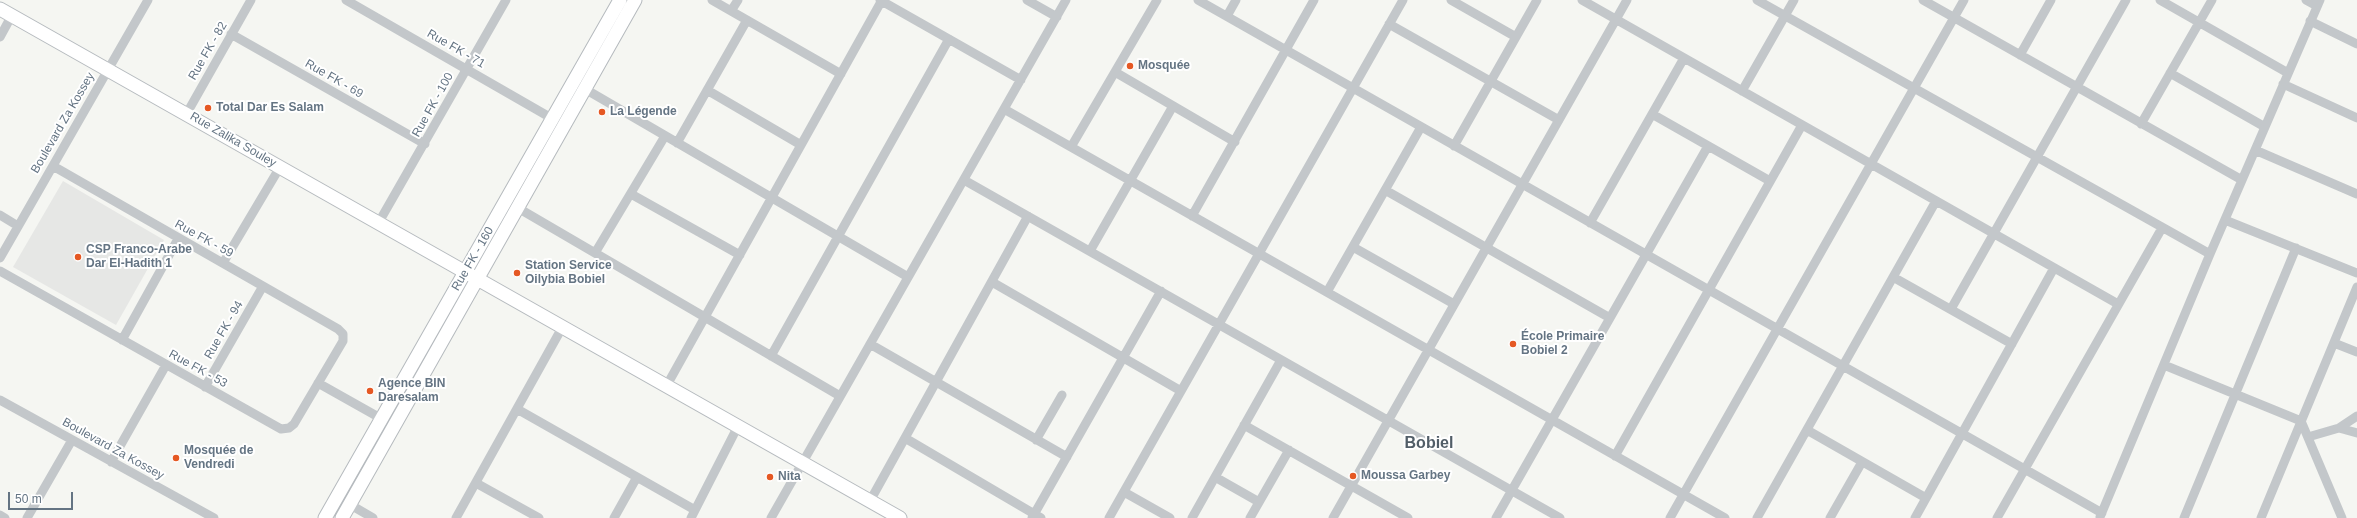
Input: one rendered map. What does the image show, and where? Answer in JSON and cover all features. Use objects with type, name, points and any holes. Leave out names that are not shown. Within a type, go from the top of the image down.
[{"type":"main road","name":"Rue FK - 160","points":[[325,518],[620,0]]},
{"type":"main road","name":"Rue FK - 160","points":[[342,518],[635,0]]},
{"type":"main road","name":"Rue Zalika Souley","points":[[0,9],[187,113],[900,518]]},
{"type":"street","name":"Boulevard Za Kossey","points":[[0,258],[148,0]]},
{"type":"street","name":"Rue FK - 82","points":[[187,113],[251,0]]},
{"type":"street","name":"Rue FK - 71","points":[[346,0],[553,119]]},
{"type":"street","name":"Rue FK - 100","points":[[379,222],[506,0]]},
{"type":"street","points":[[712,0],[841,74]]},
{"type":"street","points":[[731,11],[738,0]]},
{"type":"street","points":[[667,385],[881,0],[1021,80]]},
{"type":"street","points":[[1027,0],[1057,17]]},
{"type":"street","points":[[771,518],[801,462],[1066,0]]},
{"type":"street","points":[[1071,147],[1157,0]]},
{"type":"street","points":[[1198,0],[1843,366],[2101,515],[2224,220],[2318,3],[2306,0]]},
{"type":"street","points":[[1227,16],[1236,0]]},
{"type":"street","points":[[1192,216],[1314,0]]},
{"type":"street","points":[[1109,518],[1403,0]]},
{"type":"street","points":[[1451,0],[1516,37]]},
{"type":"street","points":[[1454,146],[1537,0]]},
{"type":"street","points":[[1582,0],[2118,304]]},
{"type":"street","points":[[1333,518],[1627,0]]},
{"type":"street","points":[[1756,0],[2210,254]]},
{"type":"street","points":[[1742,91],[1794,0]]},
{"type":"street","points":[[1923,0],[2242,180]]},
{"type":"street","points":[[1670,518],[1964,0]]},
{"type":"street","points":[[2020,55],[2051,0]]},
{"type":"street","points":[[1950,309],[2126,0]]},
{"type":"street","points":[[2160,0],[2288,73]]},
{"type":"street","points":[[2141,124],[2212,0]]},
{"type":"street","points":[[0,37],[12,15]]},
{"type":"street","points":[[677,143],[747,20]]},
{"type":"street","points":[[2310,21],[2357,44]]},
{"type":"street","points":[[1389,24],[1559,120]]},
{"type":"street","name":"Rue FK - 69","points":[[231,34],[425,144]]},
{"type":"street","points":[[771,356],[949,39]]},
{"type":"street","points":[[1590,223],[1684,58]]},
{"type":"street","points":[[1115,72],[1235,142]]},
{"type":"street","points":[[2170,74],[2265,127]]},
{"type":"street","points":[[2283,84],[2357,118]]},
{"type":"street","points":[[585,89],[908,277]]},
{"type":"street","points":[[707,90],[801,145]]},
{"type":"street","points":[[1090,251],[1173,106]]},
{"type":"street","points":[[1004,109],[1725,518]]},
{"type":"street","points":[[1652,114],[1770,181]]},
{"type":"street","points":[[1615,456],[1802,125]]},
{"type":"street","points":[[1327,292],[1421,127]]},
{"type":"street","points":[[596,253],[665,136]]},
{"type":"street","points":[[1496,518],[1708,146]]},
{"type":"street","points":[[2255,150],[2357,194]]},
{"type":"street","name":"Rue FK - 59","points":[[53,166],[178,239],[338,329],[343,334]]},
{"type":"street","points":[[223,263],[280,167]]},
{"type":"street","points":[[964,180],[1560,518]]},
{"type":"street","points":[[1385,190],[1610,318]]},
{"type":"street","points":[[631,194],[740,255]]},
{"type":"street","points":[[1757,518],[1936,201]]},
{"type":"street","points":[[518,208],[840,396]]},
{"type":"street","points":[[0,215],[18,226]]},
{"type":"street","points":[[870,501],[1028,216]]},
{"type":"street","points":[[2224,220],[2357,273]]},
{"type":"street","points":[[1997,518],[2162,228]]},
{"type":"street","points":[[122,340],[178,239]]},
{"type":"street","points":[[1353,247],[1454,304]]},
{"type":"street","points":[[2184,518],[2296,248]]},
{"type":"street","points":[[1915,518],[2054,268]]},
{"type":"street","name":"Rue FK - 53","points":[[0,272],[281,429],[289,428],[294,424],[343,341],[343,334]]},
{"type":"street","points":[[1893,277],[2012,344]]},
{"type":"street","points":[[992,282],[1181,391]]},
{"type":"street","name":"Rue FK - 94","points":[[205,387],[263,286]]},
{"type":"street","points":[[2261,518],[2357,287]]},
{"type":"street","points":[[905,438],[1036,517],[1067,457],[1161,291]]},
{"type":"street","points":[[456,518],[563,326]]},
{"type":"street","points":[[2334,343],[2357,352]]},
{"type":"street","points":[[870,344],[1067,457]]},
{"type":"street","points":[[1192,518],[1281,360]]},
{"type":"street","points":[[111,462],[166,365]]},
{"type":"street","points":[[2164,365],[2235,395],[2301,420],[2342,518]]},
{"type":"street","points":[[318,383],[382,419]]},
{"type":"street","points":[[1036,440],[1062,395]]},
{"type":"street","name":"Boulevard Za Kossey","points":[[0,400],[214,518]]},
{"type":"street","points":[[517,409],[638,477],[693,514],[738,426]]},
{"type":"street","points":[[2308,437],[2339,428],[2357,416]]},
{"type":"street","points":[[1244,425],[1408,518]]},
{"type":"street","points":[[2339,428],[2357,432]]},
{"type":"street","points":[[1807,430],[1926,498]]},
{"type":"street","points":[[27,518],[72,440]]},
{"type":"street","points":[[1250,518],[1289,450]]},
{"type":"street","points":[[1830,518],[1862,462]]},
{"type":"street","points":[[614,518],[638,477]]},
{"type":"street","points":[[1215,477],[1259,502]]},
{"type":"street","points":[[476,483],[539,518]]},
{"type":"street","points":[[1124,492],[1170,518]]},
{"type":"street","points":[[349,504],[373,518]]},
{"type":"street","points":[[0,515],[5,518]]},
{"type":"shaded area","points":[[63,181],[164,240],[116,325],[13,267]]},
{"type":"place","name":"Mosquée","points":[[1130,66]]},
{"type":"place","name":"Total Dar Es Salam","points":[[208,108]]},
{"type":"place","name":"La Légende","points":[[602,112]]},
{"type":"place","name":"CSP Franco-Arabe Dar El-Hadith 1","points":[[78,257]]},
{"type":"place","name":"Station Service Oilybia Bobiel","points":[[517,273]]},
{"type":"place","name":"École Primaire Bobiel 2","points":[[1513,344]]},
{"type":"place","name":"Agence BIN Daresalam","points":[[370,391]]},
{"type":"place","name":"Mosquée de Vendredi","points":[[176,458]]},
{"type":"place","name":"Moussa Garbey","points":[[1353,476]]},
{"type":"place","name":"Nita","points":[[770,477]]},
{"type":"district","name":"Bobiel","points":[[1429,444]]}]
